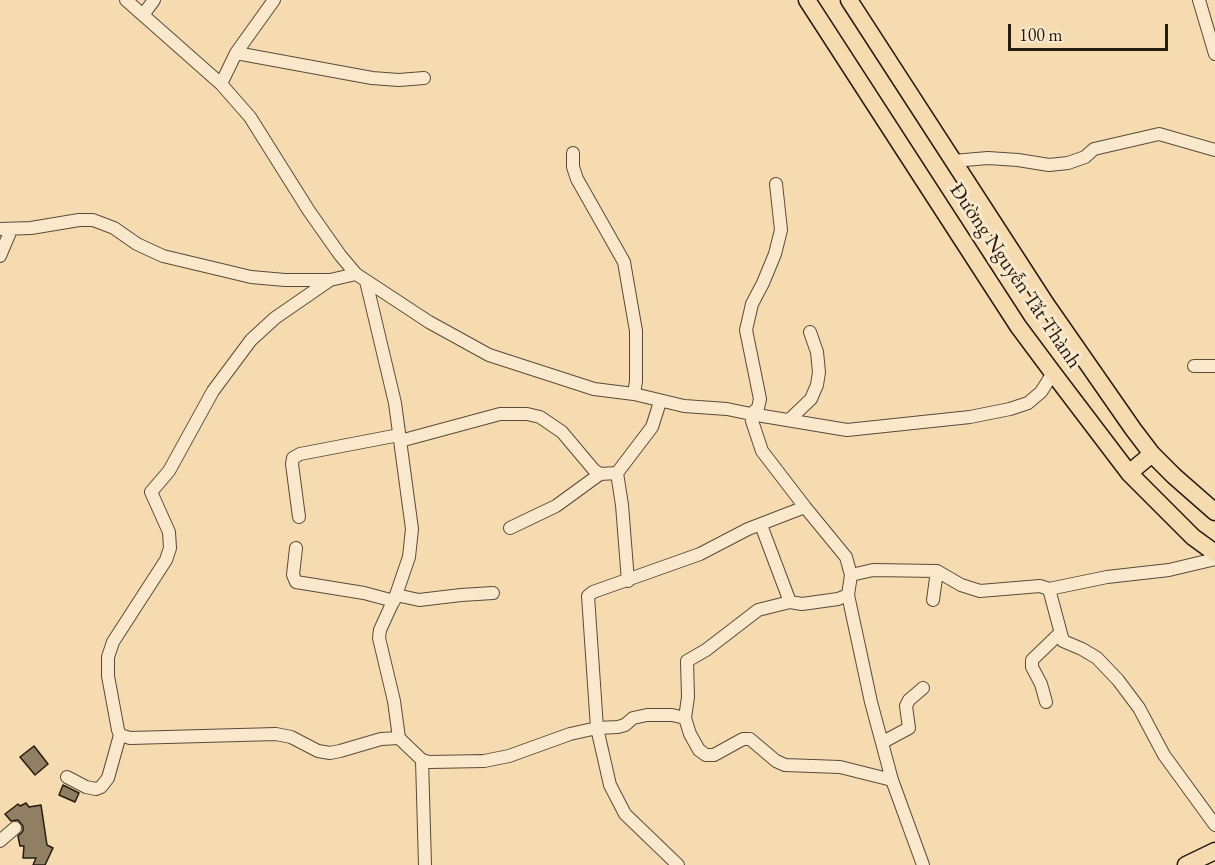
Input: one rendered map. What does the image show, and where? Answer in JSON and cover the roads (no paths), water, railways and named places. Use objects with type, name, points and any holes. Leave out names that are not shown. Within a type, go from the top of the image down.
[{"type":"main road","name":"Đường Nguyễn Tất Thành","points":[[807,0],[1018,326],[1129,473],[1193,537],[1215,553]]},
{"type":"main road","name":"Đường Nguyễn Tất Thành","points":[[849,0],[1046,304],[1152,454],[1215,512]]},
{"type":"main road","points":[[1129,473],[1152,454]]},
{"type":"main road","points":[[1186,865],[1215,851]]},
{"type":"street","points":[[126,0],[221,84],[250,117],[309,211],[356,274],[429,322],[489,355],[594,389],[633,394],[684,406],[727,408],[847,430],[970,417],[1010,409],[1028,403],[1041,392],[1053,373]]},
{"type":"street","points":[[143,15],[154,0]]},
{"type":"street","points":[[221,84],[236,53],[274,0]]},
{"type":"street","points":[[1199,0],[1211,23],[1215,54]]},
{"type":"street","points":[[236,53],[372,78],[399,80],[424,78]]},
{"type":"street","points":[[953,161],[988,158],[1049,165],[1068,163],[1085,157],[1094,149],[1159,134],[1215,150]]},
{"type":"street","points":[[573,153],[573,167],[577,179],[624,262],[636,331],[636,381],[633,394]]},
{"type":"street","points":[[751,414],[758,408],[760,399],[746,330],[752,304],[764,283],[781,230],[776,184]]},
{"type":"street","points":[[0,256],[5,230],[93,220],[114,228],[137,244],[163,256],[251,277],[330,280],[356,274]]},
{"type":"street","points":[[67,777],[86,788],[96,789],[101,787],[108,778],[120,735],[109,689],[110,651],[117,632],[160,570],[170,548],[169,532],[151,492],[169,471],[213,391],[250,340],[282,312],[330,280]]},
{"type":"street","points":[[366,282],[391,386],[400,438],[412,539],[409,557],[395,598],[383,622],[379,638],[394,700],[399,738],[422,760],[437,763],[493,760],[570,734],[625,725],[633,718],[647,715],[685,718]]},
{"type":"street","points":[[789,420],[811,399],[817,385],[819,372],[817,352],[810,332]]},
{"type":"street","points":[[1194,366],[1215,366]]},
{"type":"street","points":[[628,581],[617,473],[652,427],[660,402]]},
{"type":"street","points":[[299,517],[292,464],[293,458],[300,454],[400,438],[500,414],[527,414],[551,423],[600,474]]},
{"type":"street","points":[[751,414],[762,451],[804,507],[846,557],[851,576],[848,595],[871,702],[892,780],[923,865]]},
{"type":"street","points":[[510,528],[556,506],[600,474],[617,473]]},
{"type":"street","points":[[678,865],[625,814],[610,785],[597,728],[587,599],[592,592],[700,554],[737,534],[804,507]]},
{"type":"street","points":[[761,525],[790,603]]},
{"type":"street","points":[[296,548],[293,575],[296,582],[419,600],[493,594]]},
{"type":"street","points":[[851,576],[873,570],[937,572],[961,585],[980,591],[1040,586],[1049,589],[1107,577],[1169,570],[1215,559]]},
{"type":"street","points":[[933,600],[937,572]]},
{"type":"street","points":[[1049,589],[1063,641],[1090,653],[1118,680],[1139,708],[1164,755],[1215,825]]},
{"type":"street","points":[[848,595],[838,599],[814,603],[790,603],[758,610],[706,650],[687,661],[688,697],[685,718],[690,734],[699,750],[706,755],[714,754],[743,739],[750,739],[776,761],[785,765],[840,767],[892,780]]},
{"type":"street","points":[[1046,702],[1041,684],[1032,667],[1032,660],[1060,633]]},
{"type":"street","points":[[883,742],[909,728],[906,706],[909,700],[923,688]]},
{"type":"street","points":[[120,735],[130,738],[276,734],[291,737],[318,751],[330,753],[381,739],[399,738]]},
{"type":"street","points":[[422,760],[425,865]]},
{"type":"street","points":[[0,841],[15,828]]}]
